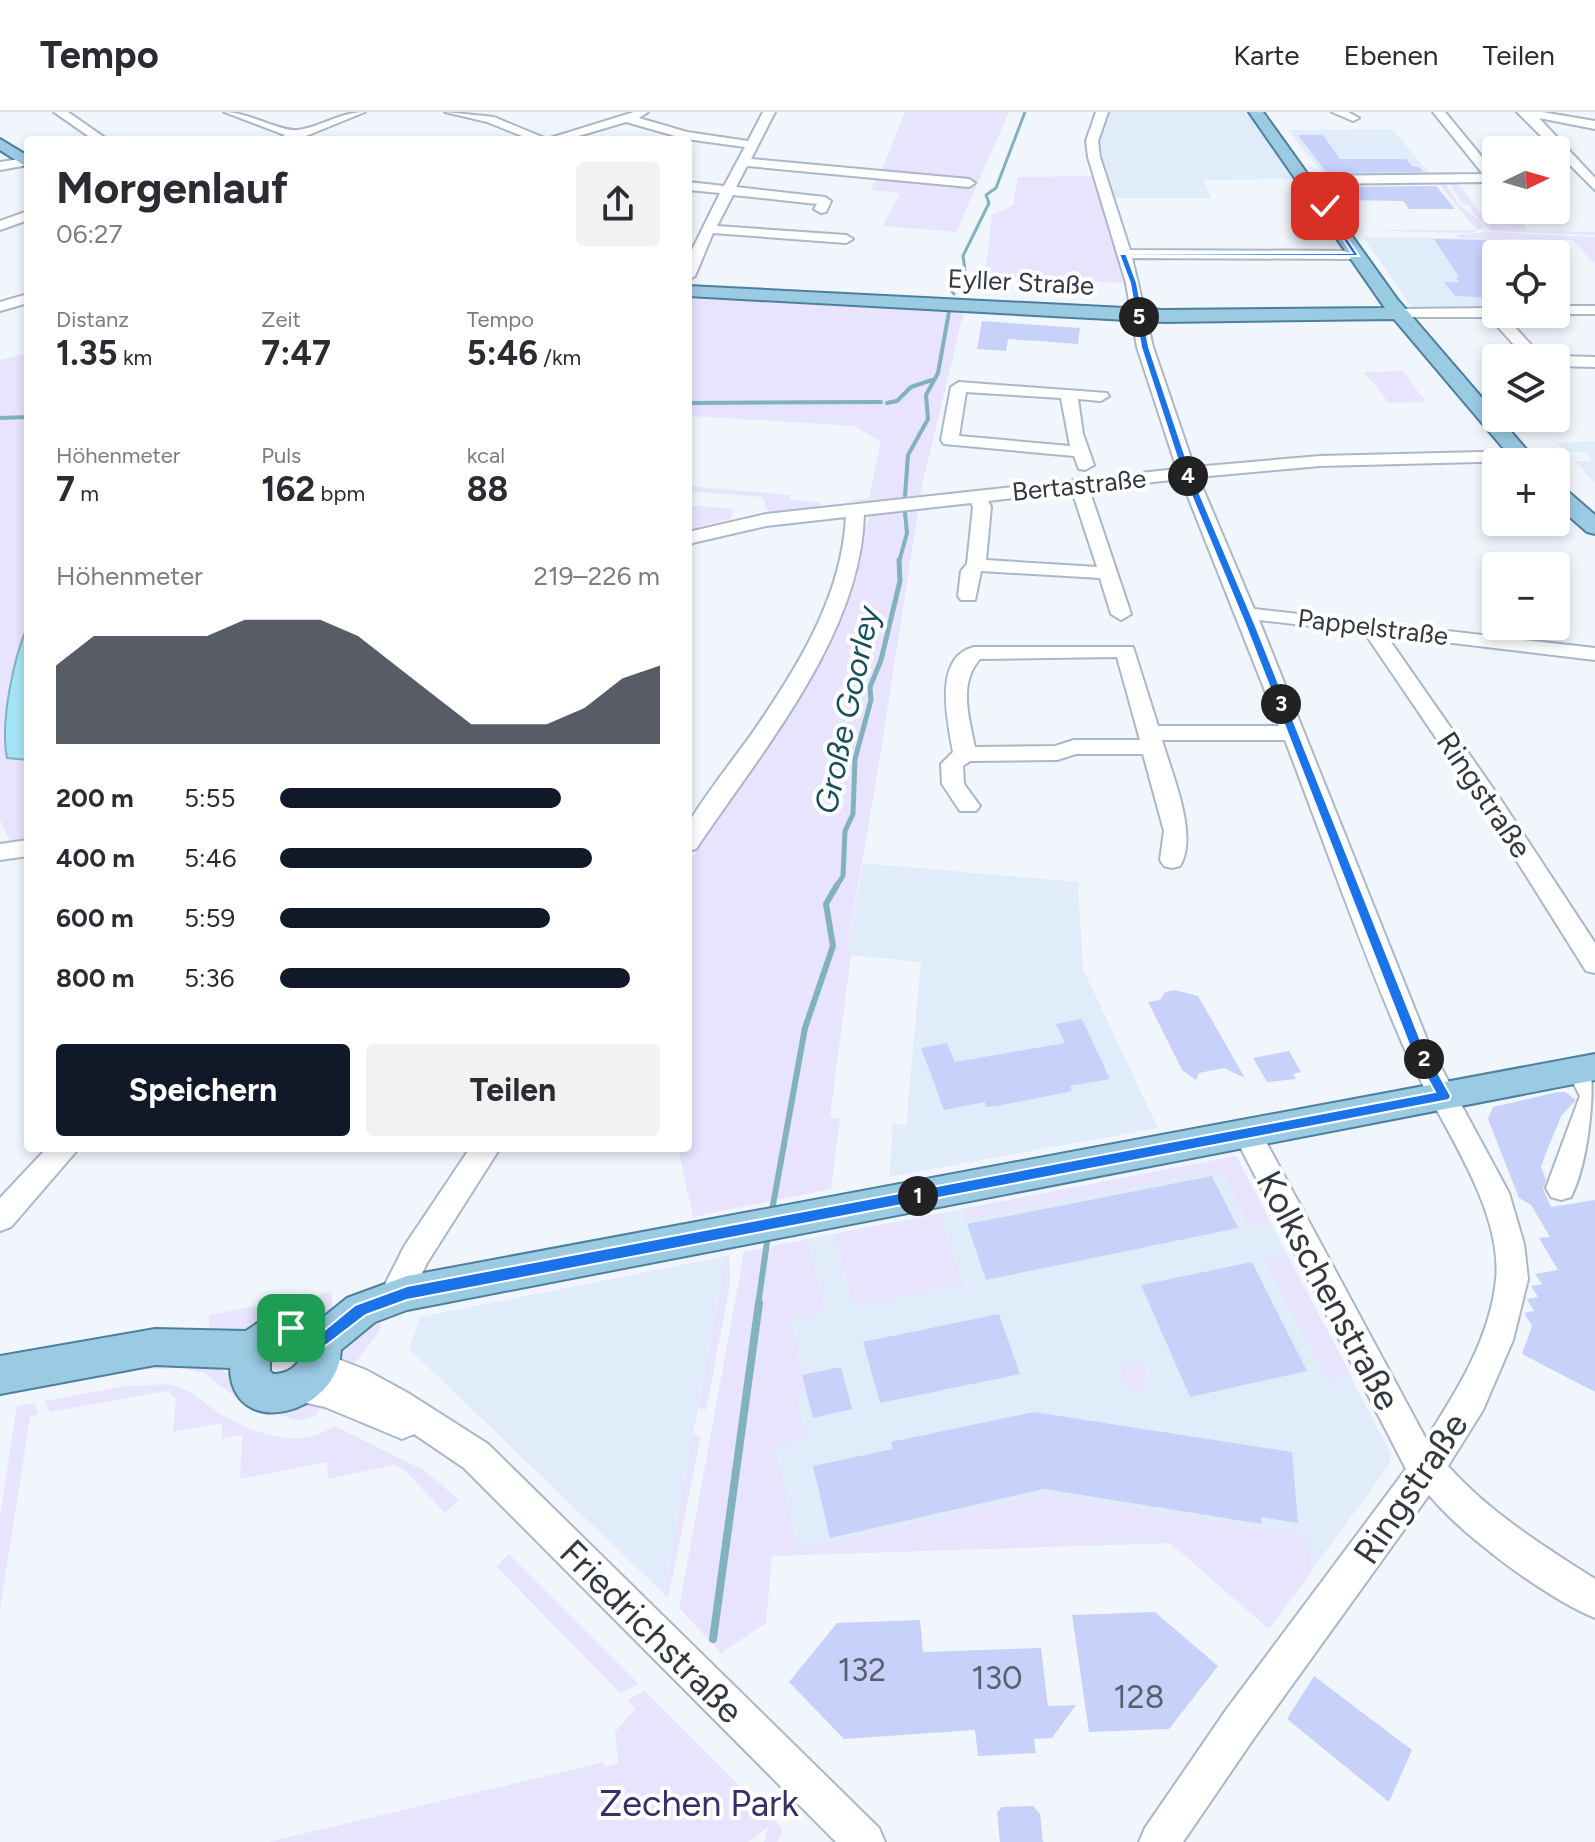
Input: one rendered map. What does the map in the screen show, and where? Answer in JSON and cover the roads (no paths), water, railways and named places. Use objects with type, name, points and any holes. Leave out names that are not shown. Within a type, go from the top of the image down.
[{"type":"main road","points":[[1256,112],[1307,178]]},
{"type":"main road","points":[[1263,112],[1356,255],[1399,313],[1514,448]]},
{"type":"main road","points":[[0,143],[24,161]]},
{"type":"main road","name":"Eyller Straße","points":[[692,291],[1138,315],[1399,313]]},
{"type":"main road","points":[[1570,505],[1595,527]]},
{"type":"main road","points":[[313,1366],[309,1332],[291,1328],[270,1335],[251,1360],[256,1389],[266,1394],[289,1393],[313,1366],[354,1314],[395,1296],[1588,1068]]},
{"type":"main road","points":[[0,1375],[109,1354],[169,1347],[251,1360]]},
{"type":"street","points":[[60,112],[96,136]]},
{"type":"street","points":[[230,112],[297,135]]},
{"type":"street","points":[[294,136],[359,112]]},
{"type":"street","points":[[451,112],[495,115],[534,136]]},
{"type":"street","points":[[565,136],[646,112]]},
{"type":"street","points":[[692,266],[769,112]]},
{"type":"street","name":"Ringstraße","points":[[1102,112],[1092,141],[1094,157],[1133,283],[1145,347],[1187,473],[1417,1047],[1494,1193],[1509,1244],[1512,1279],[1497,1340],[1471,1399],[1427,1469],[1240,1724],[1159,1842]]},
{"type":"street","points":[[1338,112],[1353,118]]},
{"type":"street","points":[[1439,112],[1482,163]]},
{"type":"street","points":[[1526,112],[1595,125]]},
{"type":"street","points":[[1526,112],[1593,181]]},
{"type":"street","points":[[626,118],[686,135],[752,145]]},
{"type":"street","points":[[860,173],[867,158]]},
{"type":"street","points":[[744,162],[969,183]]},
{"type":"street","points":[[0,166],[24,163]]},
{"type":"street","points":[[1307,178],[1482,179]]},
{"type":"street","points":[[1570,178],[1593,181]]},
{"type":"street","points":[[692,187],[825,202]]},
{"type":"street","points":[[0,226],[24,217]]},
{"type":"street","points":[[709,229],[846,239]]},
{"type":"street","points":[[1122,254],[1356,255]]},
{"type":"street","points":[[0,307],[24,299]]},
{"type":"street","points":[[1570,310],[1595,310]]},
{"type":"street","points":[[1399,313],[1482,312]]},
{"type":"street","points":[[1508,328],[1523,344]]},
{"type":"street","points":[[1570,361],[1595,362]]},
{"type":"street","points":[[1081,452],[950,440],[959,387],[1101,396]]},
{"type":"street","points":[[1069,395],[1081,452],[1084,496],[1121,614]]},
{"type":"street","name":"Bertastraße","points":[[692,537],[756,521],[1187,473],[1320,461],[1482,459]]},
{"type":"street","points":[[968,596],[971,571],[976,565],[982,507],[976,496]]},
{"type":"street","points":[[692,837],[774,716],[833,613],[858,530],[855,510]]},
{"type":"street","points":[[976,565],[1106,573]]},
{"type":"street","name":"Pappelstraße","points":[[1246,615],[1268,614],[1595,654]]},
{"type":"street","name":"Ringstraße","points":[[1371,627],[1491,802],[1595,964]]},
{"type":"street","points":[[965,754],[954,688],[966,660],[974,653],[1126,651],[1176,831],[1172,860]]},
{"type":"street","points":[[968,806],[953,784],[952,764],[965,754],[1057,753],[1074,747],[1150,740],[1291,733]]},
{"type":"street","points":[[0,852],[24,849]]},
{"type":"street","points":[[1561,1188],[1594,1096],[1588,1068]]},
{"type":"street","name":"Kolkschenstraße","points":[[1247,1133],[1408,1439],[1427,1469],[1460,1505],[1516,1549],[1595,1600]]},
{"type":"street","points":[[0,1218],[61,1152]]},
{"type":"street","points":[[395,1296],[416,1254],[483,1152]]},
{"type":"street","name":"Friedrichstraße","points":[[313,1366],[326,1392],[385,1417],[433,1430],[463,1446],[495,1472],[865,1842]]},
{"type":"water","points":[[24,636],[24,760],[7,758],[5,744],[13,673]]},
{"type":"waterway","name":"Große Goorley","points":[[954,294],[949,288],[965,270],[963,256],[989,203],[986,195],[996,188],[1025,112]]},
{"type":"waterway","name":"Große Goorley","points":[[935,379],[949,312]]},
{"type":"waterway","points":[[887,403],[897,401],[911,387],[935,379]]},
{"type":"waterway","name":"Große Goorley","points":[[905,496],[908,455],[928,419],[926,395],[935,379]]},
{"type":"waterway","points":[[692,403],[881,402]]},
{"type":"waterway","points":[[0,418],[24,417]]},
{"type":"waterway","name":"Große Goorley","points":[[899,562],[907,533],[905,513]]},
{"type":"waterway","name":"Große Goorley","points":[[836,887],[843,876],[845,831],[853,814],[855,759],[871,700],[870,687],[881,660],[900,581],[899,562]]},
{"type":"waterway","name":"Große Goorley","points":[[771,1216],[805,1028],[833,946],[826,904],[837,885]]},
{"type":"waterway","points":[[758,1305],[768,1235]]},
{"type":"waterway","points":[[713,1639],[759,1303]]},
{"type":"park label","name":"Zechen Park","points":[[699,1803]]}]
